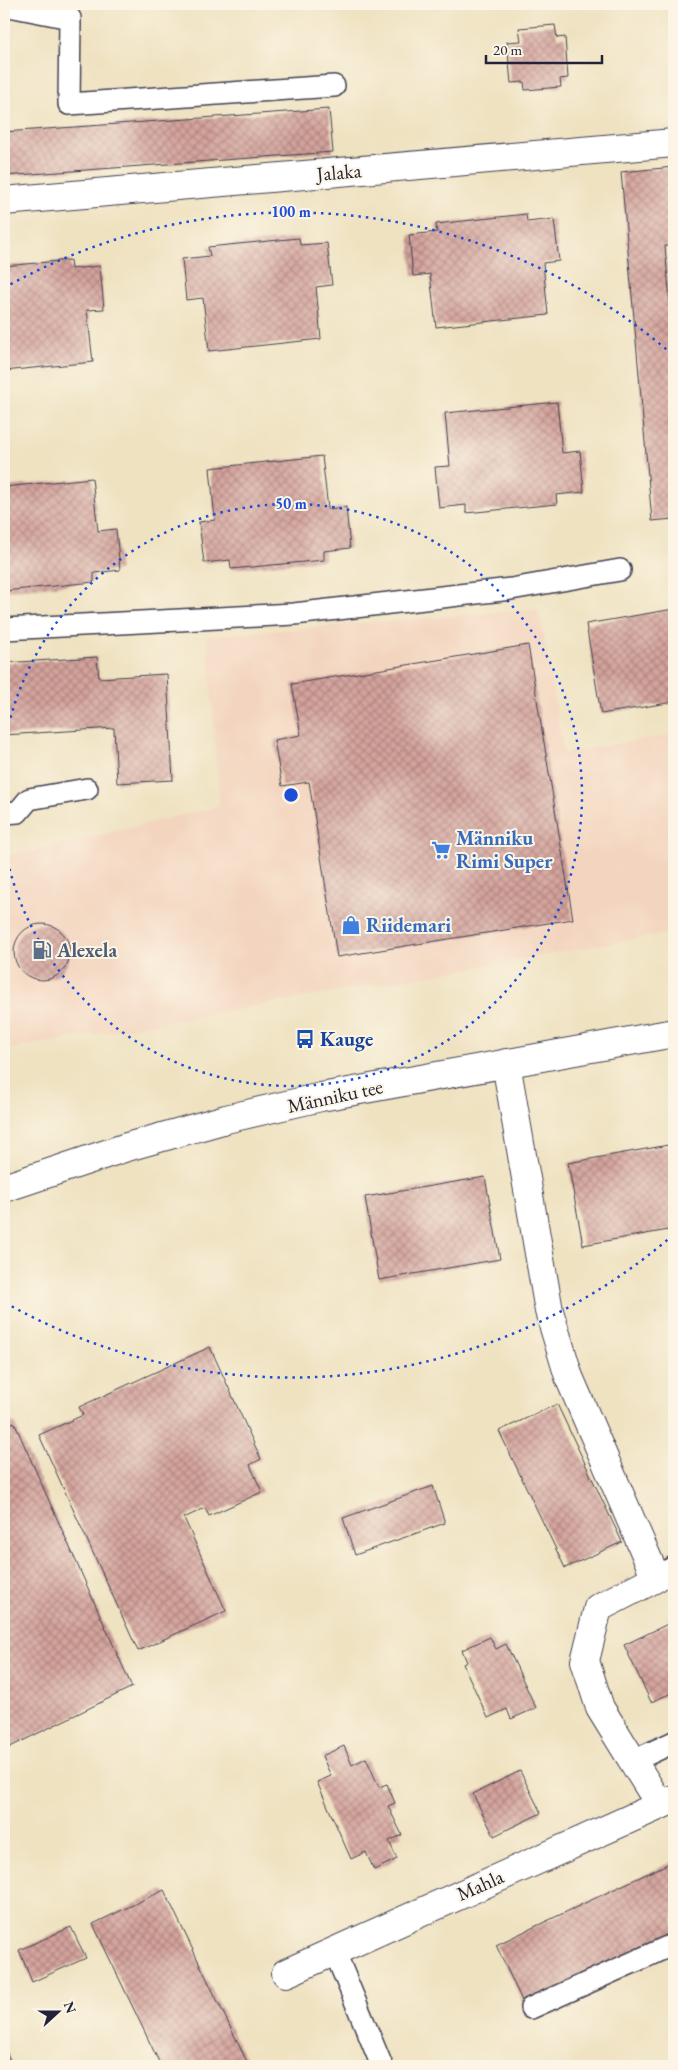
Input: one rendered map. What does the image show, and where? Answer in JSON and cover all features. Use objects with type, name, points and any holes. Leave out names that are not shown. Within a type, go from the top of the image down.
[{"type":"street","name":"Jalaka","points":[[4,201],[674,143]]},
{"type":"street","name":"Männiku tee","points":[[4,1188],[127,1147],[226,1119],[321,1098],[674,1033]]},
{"type":"street","points":[[506,1063],[548,1311],[569,1377],[665,1573],[598,1608],[585,1661],[600,1708],[633,1762],[667,1802]]},
{"type":"street","name":"Mahla","points":[[286,1972],[667,1802]]},
{"type":"lane","points":[[4,5],[70,18],[69,104],[334,86]]},
{"type":"lane","points":[[4,629],[294,614],[512,589],[620,570]]},
{"type":"lane","points":[[4,813],[18,812],[29,799],[87,789]]},
{"type":"lane","points":[[633,1762],[674,1742]]},
{"type":"lane","points":[[531,2008],[674,1944]]},
{"type":"lane","points":[[334,1950],[382,2066]]},
{"type":"shaded area","points":[[539,609],[564,753],[674,734],[674,932],[11,1049],[4,1002],[4,856],[33,851],[220,806],[207,636]]},
{"type":"building","points":[[555,25],[557,38],[565,37],[568,78],[560,79],[561,87],[525,90],[524,82],[511,83],[507,42],[521,41],[519,28]]},
{"type":"building","points":[[329,109],[333,152],[4,176],[4,132]]},
{"type":"building","points":[[674,167],[674,246],[665,246],[674,346],[674,519],[652,521],[621,172]]},
{"type":"building","points":[[526,214],[527,222],[554,219],[559,261],[543,263],[548,315],[436,327],[430,274],[413,276],[409,235],[437,232],[436,224]]},
{"type":"building","points":[[299,238],[300,245],[327,243],[332,285],[316,287],[321,339],[209,351],[203,298],[186,300],[182,259],[210,256],[208,247]]},
{"type":"building","points":[[70,260],[71,269],[100,266],[104,309],[87,310],[93,362],[4,371],[4,266]]},
{"type":"building","points":[[557,402],[562,453],[580,451],[584,492],[556,495],[557,504],[466,513],[466,505],[439,508],[435,467],[450,466],[445,413]]},
{"type":"building","points":[[322,456],[328,509],[346,507],[350,548],[324,551],[324,560],[231,569],[230,560],[204,563],[199,522],[215,520],[210,468]]},
{"type":"building","points":[[92,478],[98,531],[116,529],[120,570],[94,573],[94,582],[4,591],[4,487]]},
{"type":"building","points":[[674,609],[674,702],[601,714],[586,624]]},
{"type":"building","name":"Männiku Rimi Super","points":[[528,645],[573,919],[337,957],[309,782],[282,786],[274,740],[301,735],[292,684]]},
{"type":"building","points":[[97,657],[99,678],[167,674],[173,780],[117,783],[114,728],[4,735],[4,663]]},
{"type":"building","name":"Alexela","points":[[42,924],[53,926],[62,932],[68,941],[70,952],[68,963],[62,972],[53,978],[42,980],[31,978],[22,972],[16,963],[14,952],[16,941],[22,932],[31,926]]},
{"type":"building","points":[[674,1144],[674,1229],[583,1245],[568,1163]]},
{"type":"building","points":[[485,1177],[500,1259],[379,1280],[365,1197]]},
{"type":"building","points":[[210,1347],[261,1459],[250,1465],[262,1492],[209,1516],[205,1508],[184,1518],[226,1611],[138,1651],[39,1435],[83,1415],[79,1407]]},
{"type":"building","points":[[557,1404],[622,1542],[565,1568],[499,1431]]},
{"type":"building","points":[[14,1422],[132,1687],[4,1750],[4,1427]]},
{"type":"building","points":[[433,1486],[445,1523],[355,1555],[343,1518]]},
{"type":"building","points":[[674,1621],[674,1692],[651,1702],[624,1645]]},
{"type":"building","points":[[490,1637],[496,1649],[506,1644],[536,1708],[511,1719],[507,1709],[488,1718],[463,1664],[467,1662],[462,1650]]},
{"type":"building","points":[[344,1746],[352,1765],[366,1758],[379,1787],[387,1784],[395,1803],[388,1806],[402,1835],[389,1841],[397,1859],[374,1870],[366,1852],[351,1859],[317,1782],[331,1776],[322,1756]]},
{"type":"building","points":[[520,1771],[541,1813],[494,1836],[473,1794]]},
{"type":"building","points":[[674,1861],[674,1934],[524,2005],[496,1945]]},
{"type":"building","points":[[164,1890],[249,2066],[161,2066],[93,1924]]},
{"type":"building","points":[[71,1927],[86,1958],[32,1982],[19,1950]]},
{"type":"building","points":[[4,2045],[12,2066],[4,2066]]},
{"type":"place","name":"Männiku Rimi Super","points":[[441,850]]},
{"type":"place","name":"Riidemari","points":[[351,925]]},
{"type":"place","name":"Alexela","points":[[42,950]]},
{"type":"place","name":"Kauge","points":[[305,1039]]}]
